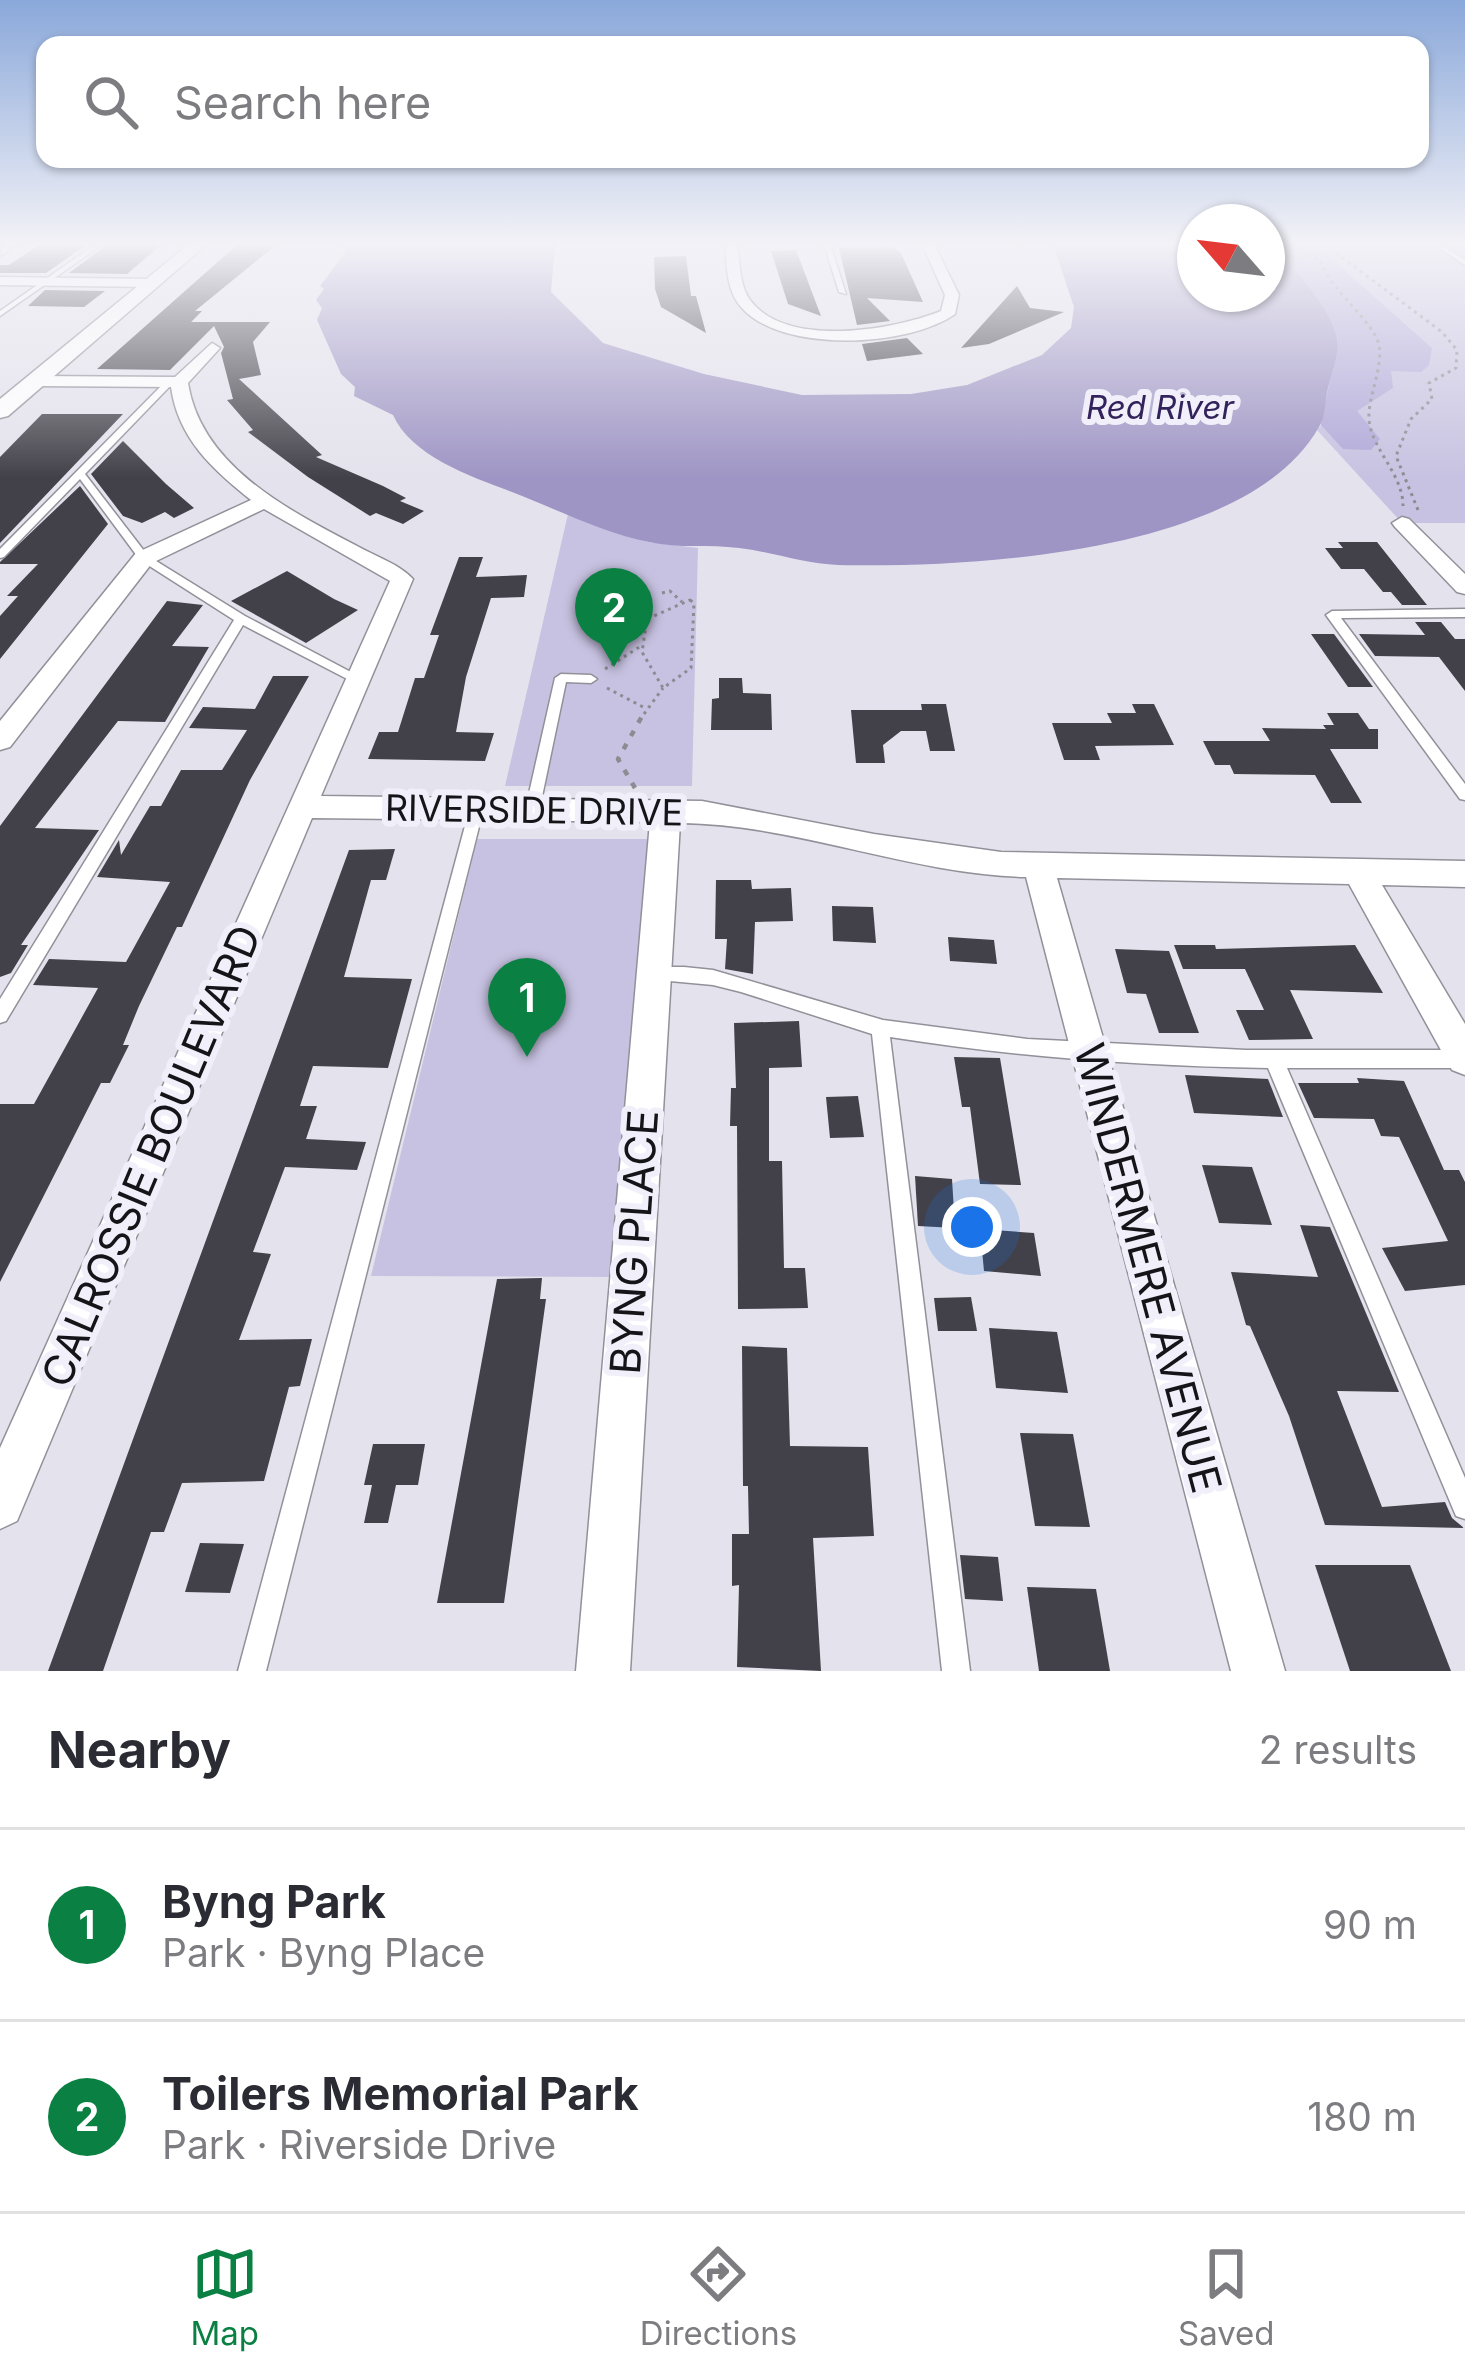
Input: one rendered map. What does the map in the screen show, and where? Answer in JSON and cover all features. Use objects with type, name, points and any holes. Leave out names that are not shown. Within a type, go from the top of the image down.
[{"type":"main road","points":[[0,411],[106,322]]},
{"type":"street","points":[[780,322],[842,336],[896,332],[926,322]]},
{"type":"street","points":[[36,381],[175,382],[212,348]]},
{"type":"street","points":[[175,382],[191,435],[265,501],[402,579],[302,807]]},
{"type":"street","points":[[0,740],[144,558],[265,501]]},
{"type":"street","points":[[1402,523],[1465,587]]},
{"type":"street","name":"RIVERSIDE DRIVE","points":[[302,807],[731,814],[874,846],[1038,865],[1465,874]]},
{"type":"street","name":"CALROSSIE BOULEVARD","points":[[0,1504],[302,807]]},
{"type":"street","name":"BYNG PLACE","points":[[603,1671],[666,813]]},
{"type":"street","name":"WINDERMERE AVENUE","points":[[1038,865],[1258,1671]]},
{"type":"street","points":[[1358,872],[1465,1058]]},
{"type":"lane","points":[[0,555],[175,382]]},
{"type":"lane","points":[[80,473],[144,558],[241,620],[358,679]]},
{"type":"lane","points":[[1465,613],[1332,615],[1465,795]]},
{"type":"lane","points":[[0,1015],[241,620]]},
{"type":"lane","points":[[532,812],[561,678],[591,679]]},
{"type":"lane","points":[[252,1671],[476,811]]},
{"type":"lane","points":[[654,974],[695,971],[880,1028],[1089,1054],[1465,1058]]},
{"type":"lane","points":[[880,1028],[956,1671]]},
{"type":"lane","points":[[1273,1057],[1465,1507]]},
{"type":"path","points":[[1367,322],[1380,343],[1369,422],[1403,492],[1402,523],[1424,523],[1396,456],[1398,448],[1411,433],[1411,419],[1432,399],[1430,383],[1453,372],[1460,358],[1429,322]]},
{"type":"path","points":[[662,592],[670,591],[682,602]]},
{"type":"path","points":[[634,788],[618,759],[644,708],[691,668],[694,603],[682,602],[647,619],[642,652],[662,689]]},
{"type":"path","points":[[643,645],[591,679],[644,708]]},
{"type":"shaded area","points":[[1296,322],[1465,322],[1465,523],[1402,523],[1317,430],[1321,425]]},
{"type":"shaded area","points":[[1328,322],[1403,322],[1432,348],[1429,365],[1421,372],[1391,371],[1393,388],[1357,411],[1380,439],[1371,450],[1343,449],[1321,425],[1338,340]]},
{"type":"shaded area","points":[[568,514],[648,542],[698,548],[692,786],[505,786]]},
{"type":"shaded area","points":[[477,839],[648,839],[610,1277],[371,1276]]},
{"type":"water","name":"Red River","points":[[318,322],[582,322],[603,343],[704,374],[802,395],[911,394],[967,385],[1042,355],[1072,322],[1331,322],[1337,339],[1319,427],[1283,470],[1232,503],[1169,528],[1100,545],[957,563],[826,564],[739,548],[632,538],[444,463],[414,442],[393,415],[354,396],[355,387],[341,374]]},
{"type":"building","points":[[150,322],[270,322],[253,342],[261,375],[239,379],[322,455],[316,457],[383,486],[406,498],[400,501],[424,511],[403,524],[376,513],[370,516],[248,432],[253,430],[227,400],[233,399],[221,353],[224,347],[214,326],[170,370],[97,369]]},
{"type":"building","points":[[985,322],[1041,322],[989,344],[961,348]]},
{"type":"building","points":[[907,338],[923,354],[867,361],[862,344]]},
{"type":"building","points":[[42,414],[123,414],[0,543],[0,457]]},
{"type":"building","points":[[123,441],[194,508],[174,518],[165,512],[142,523],[123,516],[91,474]]},
{"type":"building","points":[[80,486],[108,524],[0,659],[0,616],[18,596],[7,596],[38,564],[0,562]]},
{"type":"building","points":[[1338,542],[1377,542],[1427,605],[1402,605],[1391,592],[1383,592],[1364,569],[1341,569],[1325,548],[1343,548]]},
{"type":"building","points":[[459,557],[483,557],[476,577],[527,575],[524,597],[491,598],[466,677],[456,732],[494,733],[485,761],[368,759],[379,732],[398,732],[415,678],[424,678],[439,635],[430,635]]},
{"type":"building","points":[[287,571],[358,610],[306,643],[231,601]]},
{"type":"building","points":[[167,601],[203,605],[172,646],[209,647],[165,722],[118,721],[35,828],[99,830],[21,945],[28,945],[11,973],[0,977],[0,826]]},
{"type":"building","points":[[1415,622],[1441,622],[1455,639],[1465,639],[1465,691],[1439,657],[1375,656],[1359,634],[1425,635]]},
{"type":"building","points":[[1311,634],[1334,634],[1373,687],[1348,687]]},
{"type":"building","points":[[273,676],[309,676],[250,780],[182,927],[177,927],[139,1006],[123,1045],[129,1045],[110,1083],[101,1083],[0,1282],[0,1104],[34,1104],[98,988],[33,985],[49,959],[126,962],[170,882],[97,877],[119,840],[121,855],[150,806],[161,806],[181,770],[222,770],[247,730],[189,728],[203,707],[255,709]]},
{"type":"building","points":[[719,678],[742,678],[743,693],[771,694],[772,730],[711,730],[712,699],[719,698]]},
{"type":"building","points":[[921,704],[946,704],[955,751],[930,751],[926,731],[901,731],[883,745],[885,763],[856,763],[851,710],[922,710]]},
{"type":"building","points":[[1132,704],[1154,704],[1174,745],[1095,746],[1100,760],[1064,760],[1052,723],[1112,723],[1107,713],[1136,713]]},
{"type":"building","points":[[1327,713],[1358,713],[1369,729],[1378,729],[1378,749],[1330,749],[1362,803],[1331,803],[1315,775],[1234,774],[1230,765],[1215,765],[1203,741],[1270,741],[1262,728],[1326,729],[1323,725],[1334,725]]},
{"type":"building","points":[[395,849],[386,880],[371,880],[344,977],[412,979],[388,1068],[313,1066],[300,1106],[317,1106],[306,1139],[366,1142],[357,1170],[285,1167],[253,1252],[271,1254],[239,1340],[312,1339],[300,1386],[289,1387],[264,1481],[182,1483],[164,1532],[151,1532],[103,1671],[48,1671],[349,850]]},
{"type":"building","points":[[716,880],[751,880],[752,889],[791,888],[793,921],[755,922],[753,974],[725,969],[727,939],[715,939]]},
{"type":"building","points":[[832,906],[873,907],[876,943],[833,941]]},
{"type":"building","points":[[948,937],[994,940],[997,964],[950,961]]},
{"type":"building","points":[[1174,945],[1215,945],[1216,949],[1355,945],[1383,993],[1290,990],[1313,1039],[1249,1040],[1236,1010],[1264,1010],[1245,969],[1183,969]]},
{"type":"building","points":[[1115,949],[1169,951],[1199,1033],[1159,1033],[1146,994],[1127,993]]},
{"type":"building","points":[[799,1021],[802,1067],[769,1068],[769,1161],[782,1161],[784,1268],[805,1268],[808,1308],[738,1309],[737,1126],[730,1126],[731,1088],[736,1088],[734,1023]]},
{"type":"building","points":[[954,1057],[1000,1058],[1021,1185],[980,1184],[970,1107],[962,1107]]},
{"type":"building","points":[[1185,1075],[1268,1079],[1283,1117],[1194,1113]]},
{"type":"building","points":[[1357,1078],[1404,1081],[1444,1170],[1459,1170],[1465,1182],[1465,1285],[1405,1291],[1382,1248],[1448,1241],[1399,1137],[1381,1136],[1374,1119],[1314,1118],[1298,1083],[1359,1083]]},
{"type":"building","points":[[858,1096],[864,1137],[830,1138],[826,1097]]},
{"type":"building","points":[[1202,1165],[1252,1167],[1272,1225],[1219,1223]]},
{"type":"building","points":[[915,1176],[952,1179],[955,1228],[918,1226]]},
{"type":"building","points":[[1300,1225],[1330,1227],[1399,1392],[1337,1391],[1382,1507],[1445,1502],[1452,1518],[1464,1528],[1325,1525],[1289,1416],[1246,1325],[1231,1272],[1318,1277]]},
{"type":"building","points":[[980,1229],[1034,1233],[1041,1276],[984,1271]]},
{"type":"building","points":[[542,1278],[540,1299],[546,1299],[504,1603],[437,1603],[497,1279]]},
{"type":"building","points":[[971,1297],[977,1331],[938,1331],[934,1298]]},
{"type":"building","points":[[989,1328],[1057,1332],[1068,1393],[996,1388]]},
{"type":"building","points":[[742,1346],[787,1348],[790,1446],[868,1447],[874,1536],[813,1538],[821,1671],[737,1667],[739,1585],[732,1586],[732,1534],[749,1534],[748,1486],[743,1486]]},
{"type":"building","points":[[1020,1433],[1073,1434],[1090,1527],[1035,1526]]},
{"type":"building","points":[[373,1444],[425,1444],[418,1485],[396,1485],[388,1523],[364,1523],[372,1485],[364,1485]]},
{"type":"building","points":[[200,1543],[244,1544],[230,1593],[185,1592]]},
{"type":"building","points":[[960,1555],[998,1557],[1003,1601],[965,1599]]},
{"type":"building","points":[[1315,1565],[1410,1565],[1451,1671],[1350,1671]]},
{"type":"building","points":[[1027,1587],[1096,1589],[1110,1671],[1039,1671]]},
{"type":"place","name":"Toilers Memorial Park","points":[[614,667]]},
{"type":"place","name":"Byng Park","points":[[527,1057]]}]
